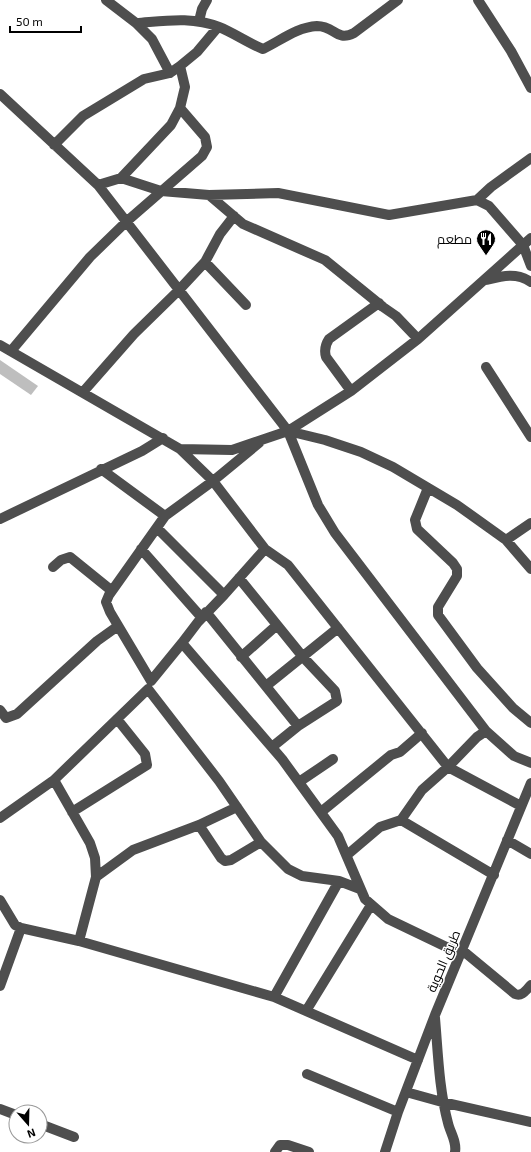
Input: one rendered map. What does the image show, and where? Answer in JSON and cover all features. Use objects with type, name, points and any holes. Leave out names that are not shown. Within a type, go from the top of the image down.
[{"type":"street","points":[[106,0],[136,23],[152,39],[170,73]]},
{"type":"street","points":[[199,21],[202,10],[208,0]]},
{"type":"street","points":[[136,23],[184,20],[199,21],[218,27],[263,49],[291,34],[309,27],[326,27],[342,36],[348,36],[398,0]]},
{"type":"street","points":[[478,0],[511,52],[531,88]]},
{"type":"street","points":[[54,145],[83,116],[144,79],[170,73],[180,66],[197,52],[218,27]]},
{"type":"street","points":[[98,185],[121,178],[171,125],[180,108],[186,87],[180,66]]},
{"type":"street","points":[[0,94],[98,185],[178,291],[288,431],[318,505],[335,533],[486,731],[514,756],[531,763]]},
{"type":"street","points":[[11,351],[90,257],[126,222],[202,156],[207,147],[205,137],[180,108]]},
{"type":"street","points":[[121,178],[161,191],[209,195],[278,193],[389,215],[477,200],[491,187],[531,158]]},
{"type":"street","points":[[209,195],[243,224],[325,260],[396,316],[418,339]]},
{"type":"street","points":[[477,200],[489,206],[529,241],[531,266]]},
{"type":"street","points":[[83,392],[134,334],[205,262],[220,234],[234,216]]},
{"type":"street","points":[[180,449],[232,450],[288,431],[351,391],[418,339],[529,241]]},
{"type":"street","points":[[205,262],[246,305]]},
{"type":"street","points":[[484,280],[514,275],[531,282]]},
{"type":"street","points":[[351,391],[326,357],[326,345],[329,339],[379,303]]},
{"type":"street","points":[[0,344],[180,449],[213,481],[265,549],[288,565],[448,766],[521,806]]},
{"type":"street","points":[[486,367],[531,437]]},
{"type":"street","points":[[288,431],[325,440],[361,452],[393,467],[457,505],[506,540],[531,570]]},
{"type":"street","points":[[0,519],[142,450],[163,438]]},
{"type":"street","points":[[263,440],[213,481],[165,516],[112,590],[106,602],[149,685],[219,781],[261,842],[288,869],[302,876],[339,882],[360,888]]},
{"type":"street","points":[[101,469],[165,516]]},
{"type":"street","points":[[428,488],[415,520],[417,529],[457,569],[457,576],[438,607],[438,615],[477,668],[513,708],[531,723]]},
{"type":"street","points":[[506,540],[531,523]]},
{"type":"street","points":[[157,528],[224,595]]},
{"type":"street","points":[[141,549],[242,657],[298,726]]},
{"type":"street","points":[[0,818],[54,780],[117,719],[149,685],[204,615],[265,549]]},
{"type":"street","points":[[53,567],[61,560],[70,557],[112,590]]},
{"type":"street","points":[[239,578],[303,657],[335,691],[337,701],[298,726],[272,747]]},
{"type":"street","points":[[242,657],[277,625]]},
{"type":"street","points":[[0,710],[6,718],[17,714],[97,641],[118,626]]},
{"type":"street","points":[[266,686],[338,628]]},
{"type":"street","points":[[182,643],[272,747],[321,812],[338,836],[365,899],[388,918],[461,952],[514,994],[522,994],[531,985]]},
{"type":"street","points":[[72,812],[147,765],[145,754],[117,719]]},
{"type":"street","points":[[347,856],[380,827],[401,820],[422,790],[477,737],[486,731]]},
{"type":"street","points":[[321,812],[391,755],[400,752],[422,733]]},
{"type":"street","points":[[299,782],[333,759]]},
{"type":"street","points":[[54,780],[90,843],[95,858],[96,876],[78,941]]},
{"type":"street","name":"طريق الحوية","points":[[385,1152],[398,1112],[435,1015],[531,783]]},
{"type":"street","points":[[96,876],[133,850],[199,825],[237,807]]},
{"type":"street","points":[[401,820],[494,875]]},
{"type":"street","points":[[199,825],[221,858],[225,861],[231,860],[261,842]]},
{"type":"street","points":[[507,840],[531,854]]},
{"type":"street","points":[[274,997],[339,882]]},
{"type":"street","points":[[0,900],[15,925],[21,928],[78,941],[274,997],[418,1060]]},
{"type":"street","points":[[306,1011],[372,905]]},
{"type":"street","points":[[1,983],[21,928]]},
{"type":"street","points":[[435,1015],[442,1102],[456,1146],[455,1152]]},
{"type":"street","points":[[307,1074],[398,1112]]},
{"type":"street","points":[[406,1092],[442,1102],[531,1122]]},
{"type":"street","points":[[48,1127],[74,1137]]},
{"type":"street","points":[[275,1152],[280,1145],[288,1145],[309,1152]]},
{"type":"building","points":[[0,360],[38,386],[31,395],[0,374]]},
{"type":"place","name":"مطعم","points":[[486,256]]}]
